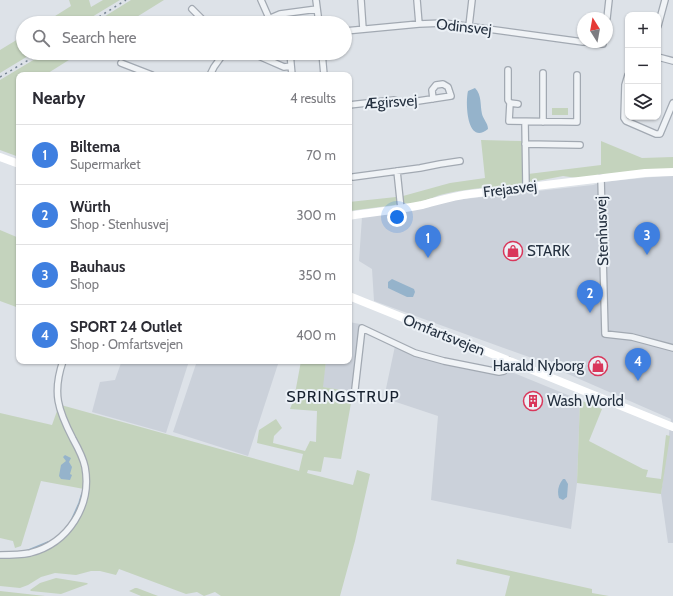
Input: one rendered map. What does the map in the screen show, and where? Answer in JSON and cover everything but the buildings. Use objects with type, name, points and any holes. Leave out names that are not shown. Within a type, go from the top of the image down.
[{"type":"main road","points":[[0,157],[16,163]]},
{"type":"main road","name":"Frejasvej","points":[[352,216],[401,209],[450,197],[645,173],[673,172]]},
{"type":"main road","name":"Omfartsvejen","points":[[352,297],[673,427]]},
{"type":"street","points":[[261,0],[268,16]]},
{"type":"street","points":[[316,0],[318,16]]},
{"type":"street","points":[[361,0],[364,29]]},
{"type":"street","points":[[417,0],[419,24]]},
{"type":"street","points":[[469,26],[472,0]]},
{"type":"street","points":[[608,12],[609,0]]},
{"type":"street","points":[[661,15],[665,0]]},
{"type":"street","points":[[192,9],[199,16]]},
{"type":"street","points":[[277,16],[317,9]]},
{"type":"street","name":"Odinsvej","points":[[352,30],[444,23],[577,41]]},
{"type":"street","points":[[661,58],[673,61]]},
{"type":"street","points":[[212,72],[219,60]]},
{"type":"street","points":[[268,60],[284,67],[291,66]]},
{"type":"street","points":[[291,60],[292,72]]},
{"type":"street","points":[[323,60],[324,72]]},
{"type":"street","points":[[121,63],[144,72]]},
{"type":"street","points":[[508,70],[508,100],[510,103],[509,121],[577,122],[578,75]]},
{"type":"street","points":[[543,73],[543,122]]},
{"type":"street","points":[[625,84],[624,118],[626,122],[656,134],[660,134],[673,103]]},
{"type":"street","name":"Ægirsvej","points":[[352,105],[394,100],[405,103],[433,99]]},
{"type":"street","points":[[510,103],[518,104]]},
{"type":"street","points":[[569,103],[577,103]]},
{"type":"street","points":[[526,122],[526,187]]},
{"type":"street","points":[[525,144],[580,145]]},
{"type":"street","points":[[352,177],[460,161]]},
{"type":"street","points":[[397,171],[401,209]]},
{"type":"street","name":"Stenhusvej","points":[[601,178],[605,334],[632,337],[673,348]]},
{"type":"street","points":[[355,388],[362,328],[410,351],[444,362],[499,372],[504,370],[508,360]]},
{"type":"street","points":[[0,555],[18,555],[32,552],[55,541],[70,527],[83,505],[86,484],[85,467],[79,450],[64,419],[58,397],[57,380],[62,364]]},
{"type":"shaded area","points":[[673,175],[673,543],[668,543],[661,494],[671,419],[529,357],[374,301],[372,269],[359,261],[362,217],[446,201]]},
{"type":"shaded area","points":[[352,323],[360,324],[353,392],[322,387],[326,364],[352,364]]},
{"type":"shaded area","points":[[395,346],[475,370],[509,371],[580,400],[577,483],[571,529],[431,500],[438,416],[384,398]]},
{"type":"shaded area","points":[[121,364],[188,364],[166,433],[92,412],[100,382],[115,380]]},
{"type":"shaded area","points":[[196,364],[278,364],[248,456],[173,432]]},
{"type":"green space","points":[[69,0],[89,0],[91,7],[103,0],[120,0],[94,16],[55,16],[71,6]]},
{"type":"green space","points":[[131,0],[164,0],[138,16],[105,16]]},
{"type":"green space","points":[[16,40],[16,60],[21,60],[0,73],[0,50]]},
{"type":"green space","points":[[33,60],[69,60],[50,72],[16,72],[16,156],[0,150],[0,80]]},
{"type":"green space","points":[[552,108],[568,108],[568,115],[552,115]]},
{"type":"green space","points":[[481,140],[523,141],[523,181],[521,184],[460,191],[440,195],[417,203],[404,203],[403,196],[450,183],[485,178]]},
{"type":"green space","points":[[601,141],[642,158],[673,157],[673,169],[577,178],[563,176],[532,182],[528,180],[528,174],[601,165]]},
{"type":"green space","points":[[396,197],[397,204],[352,211],[352,202]]},
{"type":"green space","points":[[0,230],[16,237],[16,307],[0,301]]},
{"type":"green space","points":[[300,364],[326,364],[323,387],[353,392],[341,459],[324,457],[321,472],[308,470],[307,473],[353,485],[357,470],[370,474],[355,541],[340,596],[221,596],[215,592],[204,596],[197,592],[186,594],[119,569],[116,575],[100,571],[91,571],[76,575],[55,573],[41,577],[20,588],[0,586],[0,556],[41,551],[76,522],[88,476],[61,405],[299,471],[303,454],[257,443],[259,430],[276,419],[282,428],[274,436],[273,443],[305,451],[310,441],[316,442],[317,411],[290,409],[294,399]]},
{"type":"green space","points":[[580,400],[602,409],[589,441],[643,469],[648,470],[646,477],[661,479],[666,435],[670,436],[661,494],[577,483]]},
{"type":"green space","points":[[57,411],[63,420],[84,467],[84,489],[41,481],[21,546],[15,548],[13,541],[0,538],[0,413],[52,425]]},
{"type":"green space","points":[[457,559],[592,589],[592,593],[609,596],[505,596],[510,576],[456,564]]},
{"type":"green space","points":[[56,578],[88,584],[61,594],[30,590],[40,583]]},
{"type":"green space","points":[[135,588],[158,596],[141,596],[129,591]]},
{"type":"green space","points":[[0,591],[45,596],[0,596]]},
{"type":"water","points":[[475,88],[479,94],[483,118],[488,127],[488,129],[481,133],[476,132],[472,128],[467,113],[468,91]]},
{"type":"water","points":[[392,279],[414,289],[415,292],[413,297],[407,297],[388,288],[388,282]]},
{"type":"water","points":[[65,455],[71,458],[69,462],[72,467],[70,474],[72,475],[70,480],[61,479],[59,476],[61,465],[66,461],[63,457]]},
{"type":"water","points":[[563,479],[565,479],[568,484],[567,497],[563,500],[559,498],[558,491]]},
{"type":"waterway","points":[[71,521],[82,493]]},
{"type":"waterway","points":[[26,551],[48,542]]},
{"type":"railway","points":[[100,16],[126,0]]},
{"type":"railway","points":[[0,77],[28,60]]},
{"type":"place","name":"STARK","points":[[513,251]]},
{"type":"place","name":"Bauhaus","points":[[647,255]]},
{"type":"place","name":"Biltema","points":[[428,258]]},
{"type":"place","name":"Würth","points":[[590,313]]},
{"type":"place","name":"Harald Nyborg","points":[[598,366]]},
{"type":"place","name":"SPORT 24 Outlet","points":[[638,381]]},
{"type":"place","name":"Wash World","points":[[533,401]]},
{"type":"district","name":"SPRINGSTRUP","points":[[343,396]]}]
